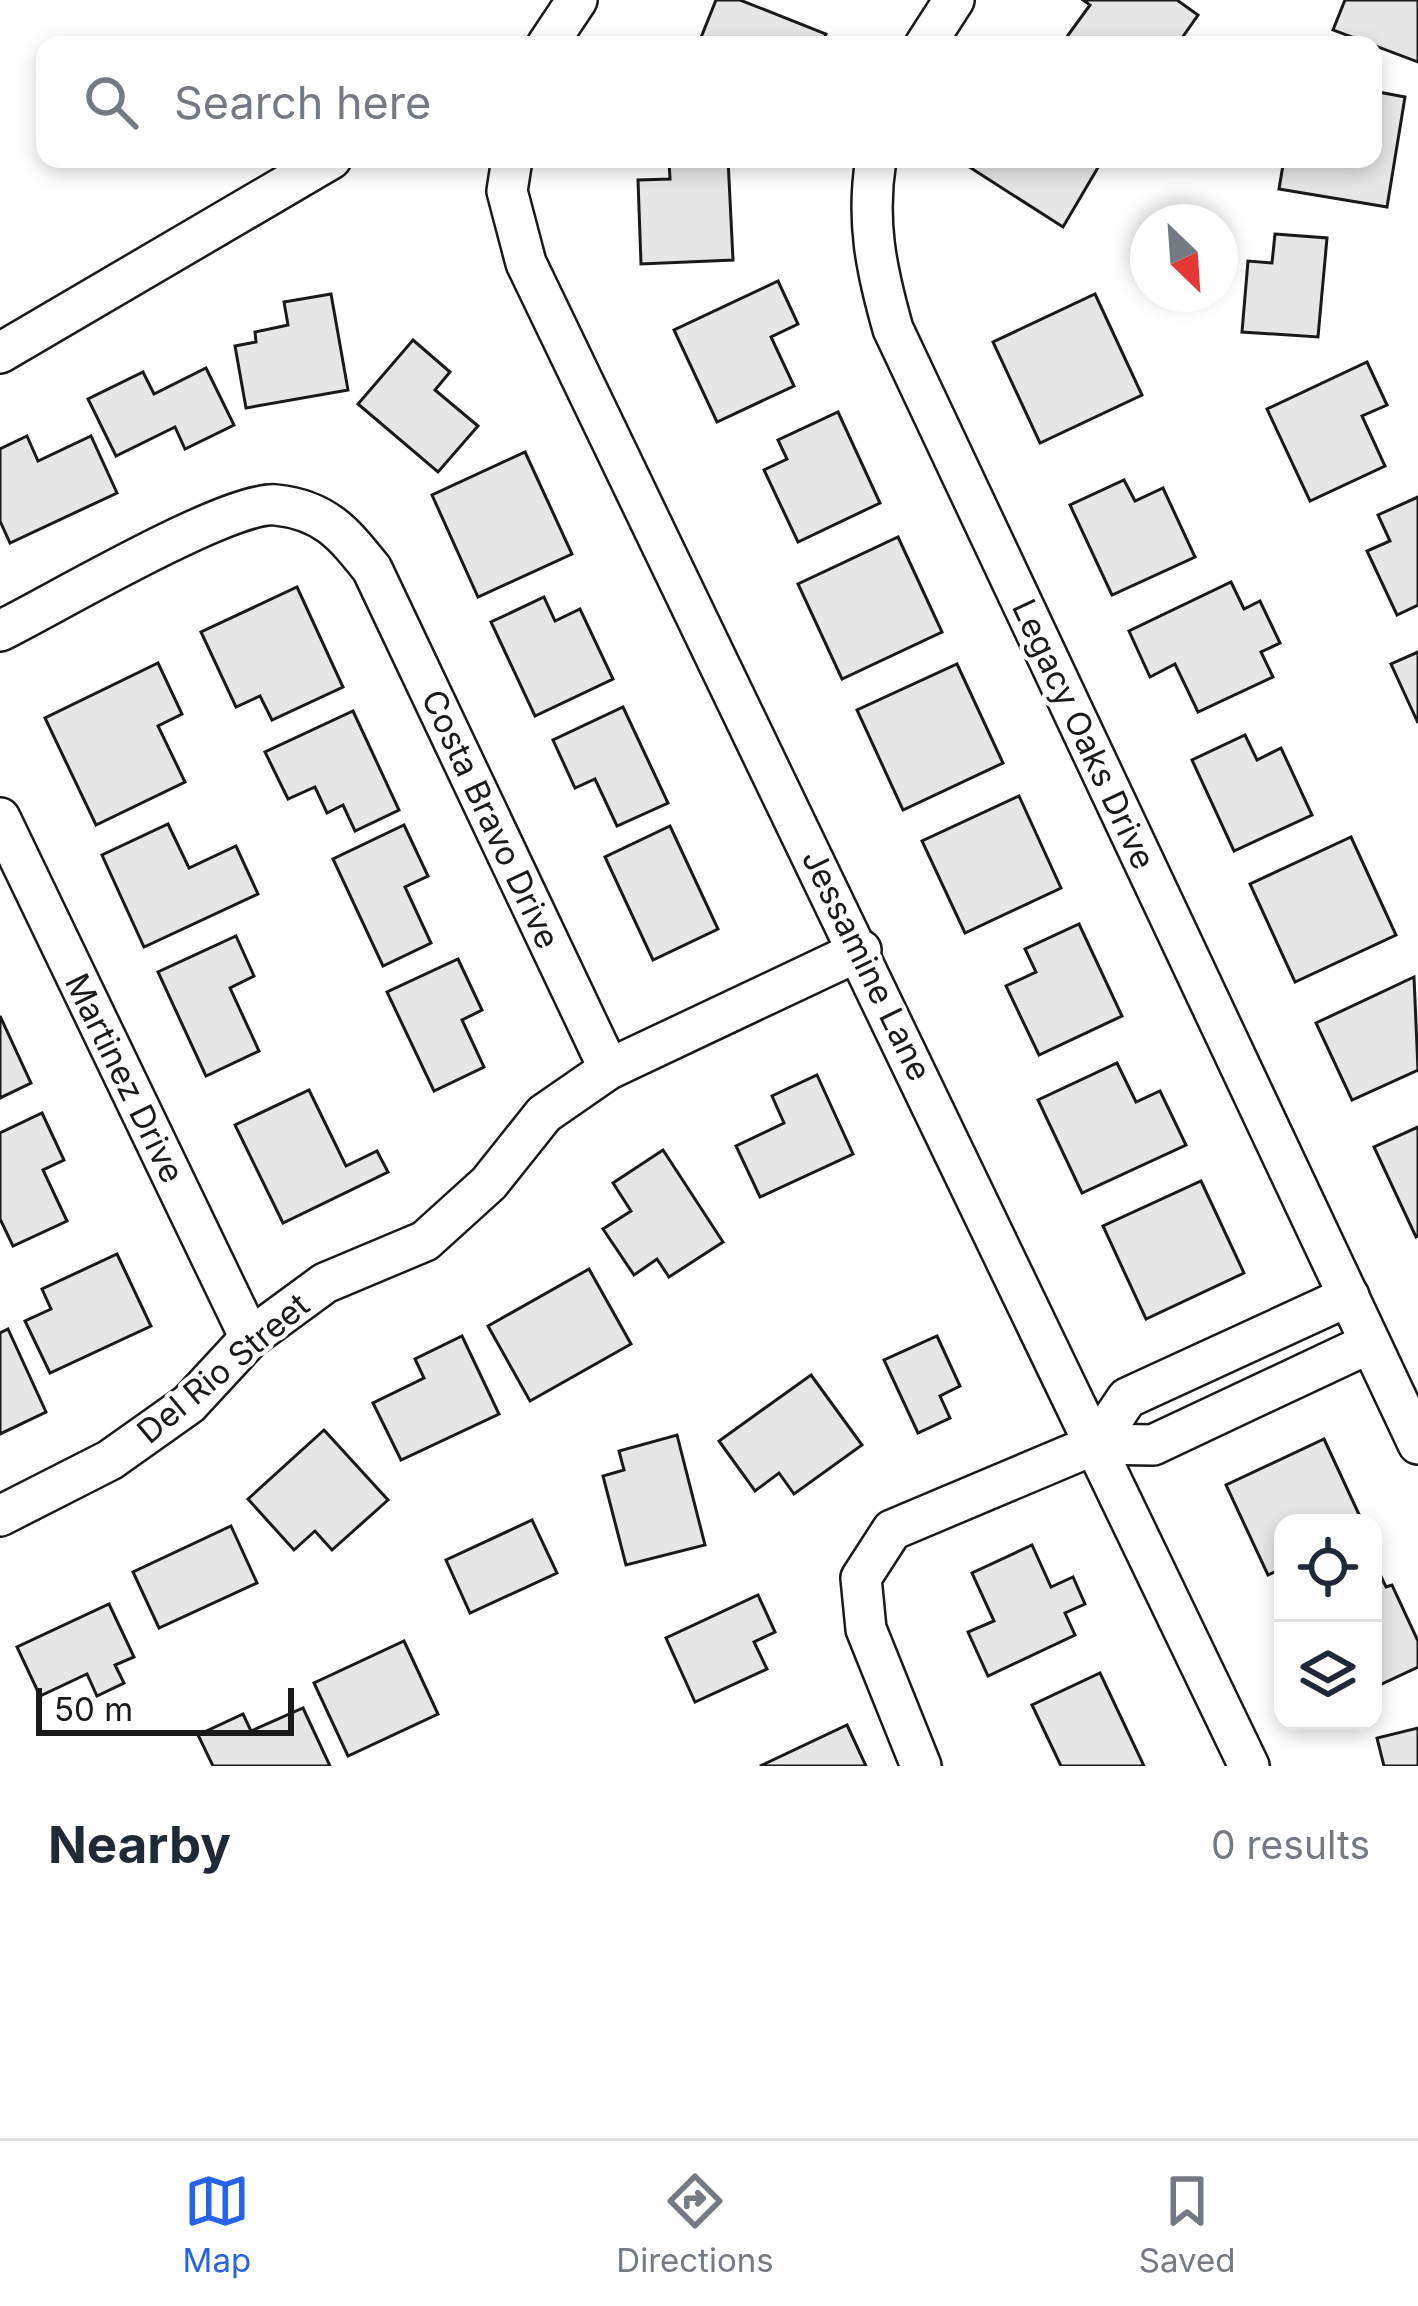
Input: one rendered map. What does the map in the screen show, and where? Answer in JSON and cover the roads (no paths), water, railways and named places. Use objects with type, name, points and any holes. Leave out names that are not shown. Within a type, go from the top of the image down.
[{"type":"street","points":[[553,36],[577,0]]},
{"type":"street","points":[[931,36],[954,0]]},
{"type":"street","points":[[0,353],[316,168]]},
{"type":"street","name":"Jessamine Lane","points":[[511,168],[507,191],[526,262],[861,950],[1249,1766]]},
{"type":"street","name":"Legacy Oaks Drive","points":[[874,168],[868,204],[872,254],[893,329],[1418,1444]]},
{"type":"street","name":"Costa Bravo Drive","points":[[0,632],[231,515],[274,505],[336,524],[372,569],[609,1069]]},
{"type":"street","name":"Martinez Drive","points":[[0,818],[250,1338]]},
{"type":"street","name":"Del Rio Street","points":[[0,1516],[110,1460],[189,1404],[250,1338],[326,1283],[425,1241],[490,1183],[544,1114],[609,1069],[861,950]]},
{"type":"street","points":[[1096,1444],[1127,1398],[1348,1296]]},
{"type":"street","points":[[921,1766],[866,1629],[861,1578],[892,1530],[1096,1444],[1153,1445],[1370,1343]]},
{"type":"street","points":[[1200,1364],[1222,1413]]}]
